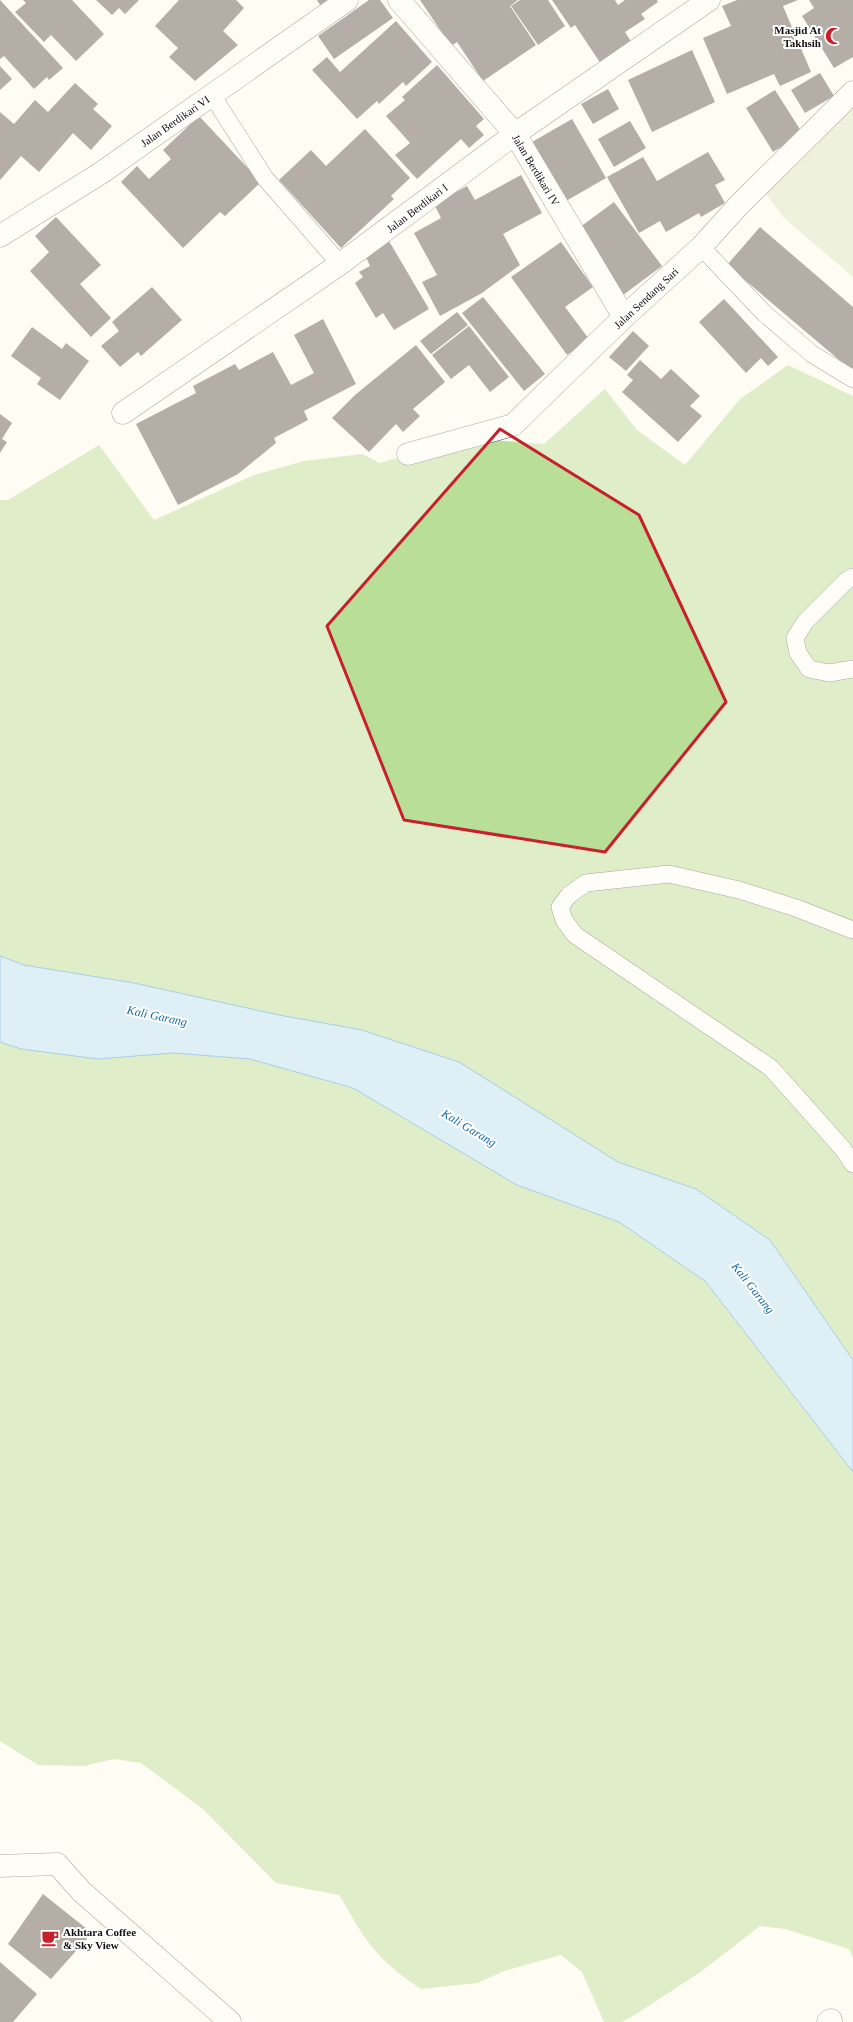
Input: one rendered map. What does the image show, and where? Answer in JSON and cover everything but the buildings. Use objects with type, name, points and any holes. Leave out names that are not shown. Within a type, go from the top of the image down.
[{"type":"street","name":"Jalan Berdikari VI","points":[[0,236],[101,173],[347,0]]},
{"type":"street","name":"Jalan Berdikari IV","points":[[398,0],[515,134],[624,317]]},
{"type":"street","name":"Jalan Berdikari I","points":[[123,413],[340,264],[515,134],[681,7],[709,0]]},
{"type":"street","name":"Jalan Sendang Sari","points":[[408,454],[513,425],[624,317],[701,247],[738,206],[853,92]]},
{"type":"street","points":[[0,1866],[57,1864],[81,1891],[230,2022]]},
{"type":"street","points":[[828,2022],[831,2020],[832,2022]]},
{"type":"lane","points":[[212,95],[265,178],[340,264]]},
{"type":"lane","points":[[701,247],[764,313],[812,354],[853,379]]},
{"type":"lane","points":[[853,577],[846,581],[805,622],[795,638],[798,653],[809,669],[829,674],[853,669]]},
{"type":"lane","points":[[853,930],[796,908],[739,890],[670,874],[586,883],[568,895],[560,907],[564,920],[575,935],[771,1068],[843,1149],[853,1164]]},
{"type":"highlighted area","points":[[500,429],[639,515],[726,702],[605,852],[404,820],[327,626]]},
{"type":"green space","points":[[853,104],[853,277],[784,218],[763,190]]},
{"type":"green space","points":[[788,365],[853,396],[853,1360],[770,1240],[696,1189],[618,1162],[362,1030],[279,1015],[134,983],[24,965],[0,956],[0,500],[8,500],[99,445],[154,520],[254,475],[304,461],[362,454],[380,463],[464,438],[544,444],[605,389],[637,430],[685,465],[740,399]]},
{"type":"green space","points":[[0,1042],[21,1049],[98,1059],[173,1053],[250,1059],[353,1088],[517,1185],[619,1222],[705,1281],[853,1472],[853,1958],[849,1949],[785,1929],[760,1926],[702,1971],[622,2022],[604,2022],[582,1972],[561,1955],[504,1971],[477,1983],[421,1989],[382,1958],[360,1930],[339,1895],[276,1883],[203,1809],[141,1763],[114,1759],[84,1766],[38,1765],[0,1741]]},
{"type":"water","name":"Kali Garang","points":[[0,956],[24,965],[134,983],[279,1015],[362,1030],[459,1062],[618,1162],[696,1189],[770,1240],[853,1360],[853,1472],[705,1281],[619,1222],[517,1185],[353,1088],[250,1059],[173,1053],[98,1059],[21,1049],[0,1042]]},
{"type":"place","name":"Masjid At Takhsih","points":[[834,36]]},
{"type":"place","name":"Akhtara Coffee & Sky View","points":[[50,1938]]}]
